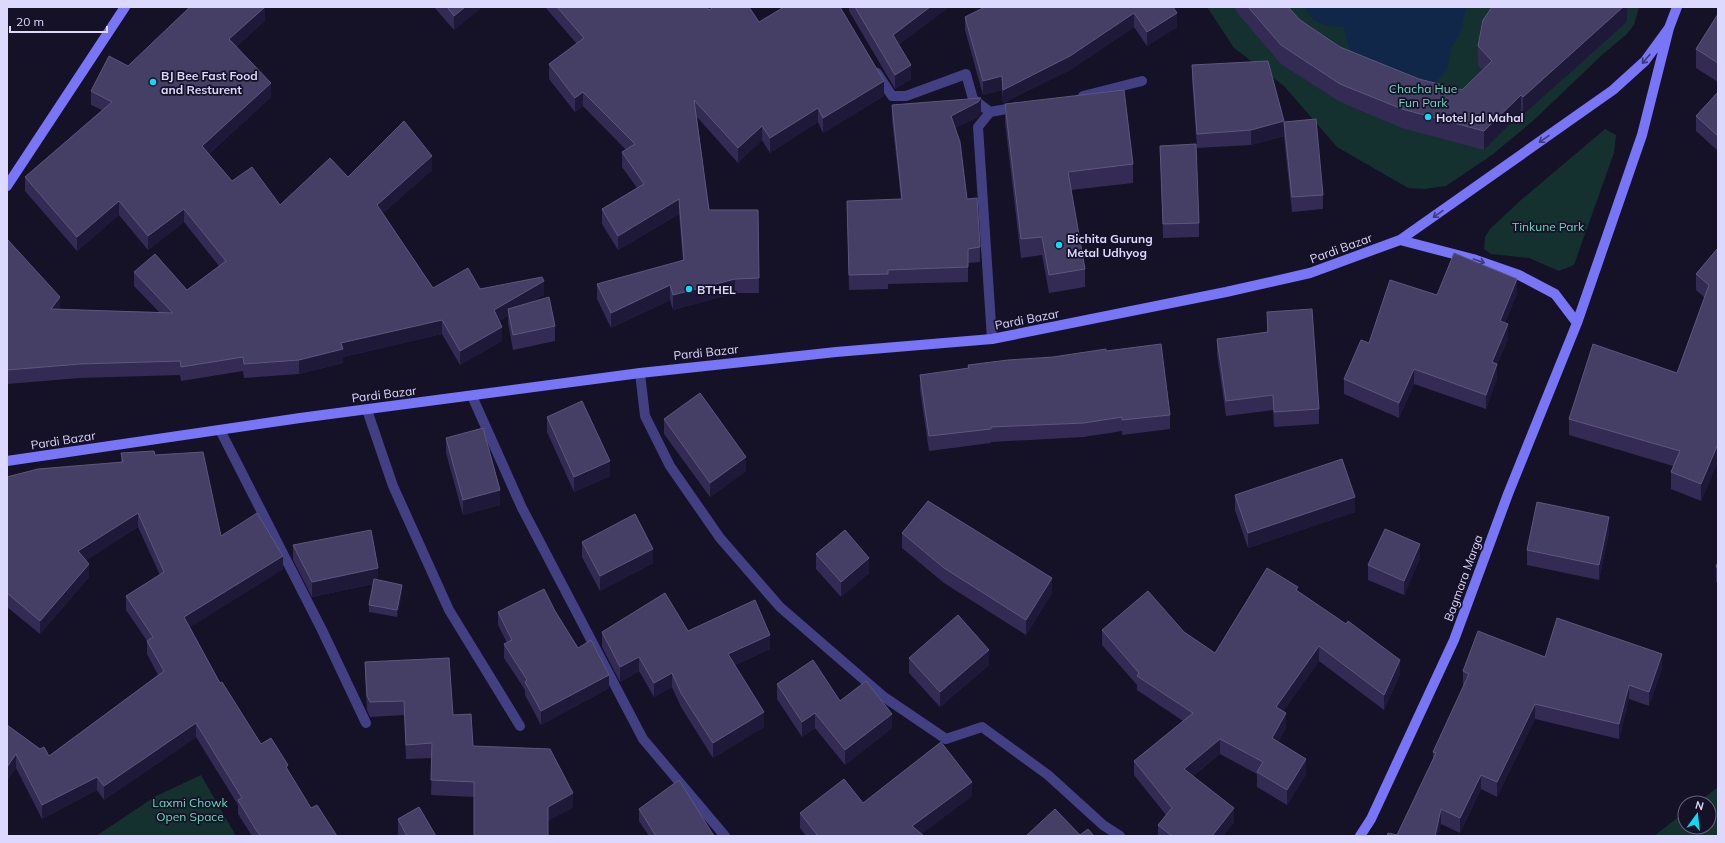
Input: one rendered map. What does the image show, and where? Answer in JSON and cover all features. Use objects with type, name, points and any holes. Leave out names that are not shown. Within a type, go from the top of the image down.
[{"type":"main road","points":[[7,186],[125,7]]},
{"type":"main road","points":[[1669,28],[1677,7]]},
{"type":"main road","name":"Pardi Bazar","points":[[7,461],[220,430],[640,373],[836,352],[992,339],[1226,292],[1310,273],[1400,240],[1613,90],[1645,61],[1669,28]]},
{"type":"main road","name":"Bagmara Marga","points":[[1360,836],[1372,819],[1454,640],[1508,494],[1577,323],[1642,135],[1669,28]]},
{"type":"main road","points":[[1400,240],[1473,259],[1519,275],[1555,294],[1577,323]]},
{"type":"street","points":[[871,64],[892,96],[906,96],[966,74],[973,99],[990,112]]},
{"type":"street","points":[[1074,99],[1142,81]]},
{"type":"street","points":[[992,339],[978,127],[990,112],[1028,106]]},
{"type":"street","points":[[640,373],[645,416],[670,466],[720,538],[780,608],[890,702],[946,739],[982,727],[1048,775],[1103,825],[1120,836]]},
{"type":"street","points":[[472,396],[522,508],[643,739],[725,836]]},
{"type":"street","points":[[366,410],[393,486],[449,610],[520,726]]},
{"type":"street","points":[[220,430],[322,630],[366,723]]},
{"type":"green space","name":"Chacha Hue Fun Park","points":[[1207,7],[1639,7],[1634,25],[1626,35],[1603,54],[1534,120],[1492,155],[1446,186],[1424,189],[1408,188],[1337,147],[1284,86],[1234,48]]},
{"type":"green space","name":"Tinkune Park","points":[[1605,129],[1616,135],[1614,153],[1574,265],[1559,271],[1529,258],[1491,254],[1484,249],[1485,237],[1490,229],[1521,200]]},
{"type":"green space","name":"Laxmi Chowk Open Space","points":[[201,775],[236,836],[96,836],[156,796]]},
{"type":"green space","points":[[1718,787],[1718,836],[1654,836],[1677,818],[1677,835],[1717,835],[1717,795],[1708,795]]},
{"type":"water","points":[[1305,7],[1466,7],[1460,34],[1451,49],[1447,70],[1436,81],[1421,85],[1354,59],[1346,38],[1344,27],[1326,25],[1316,21],[1308,13]]},
{"type":"building","points":[[190,7],[265,7],[229,39],[271,83],[202,146],[232,181],[252,167],[280,205],[330,158],[348,177],[404,121],[432,156],[377,205],[433,288],[468,268],[480,289],[542,277],[544,281],[494,310],[502,327],[460,351],[442,320],[341,343],[343,349],[299,360],[244,364],[243,357],[181,367],[180,361],[80,364],[7,370],[7,239],[60,297],[51,309],[173,313],[134,272],[155,254],[187,290],[226,261],[184,209],[148,236],[119,201],[77,237],[25,177],[112,102],[91,91],[109,56],[128,66]]},
{"type":"building","points":[[447,7],[465,7],[454,16]]},
{"type":"building","points":[[557,7],[707,7],[709,10],[713,7],[749,7],[759,22],[784,7],[840,7],[884,81],[823,118],[818,108],[770,138],[762,126],[738,148],[694,100],[709,210],[758,210],[759,278],[735,279],[673,295],[670,285],[611,313],[597,284],[684,260],[679,199],[618,236],[602,209],[644,184],[622,152],[635,144],[583,92],[575,98],[549,64],[584,38]]},
{"type":"building","points":[[855,7],[930,7],[893,35],[911,65],[895,75]]},
{"type":"building","points":[[985,7],[1173,7],[1177,13],[1147,32],[1134,13],[1070,56],[1003,90],[1002,76],[983,81],[965,17]]},
{"type":"building","points":[[1248,7],[1288,7],[1300,20],[1340,47],[1419,79],[1462,90],[1492,61],[1478,46],[1483,20],[1492,7],[1623,7],[1523,97],[1521,95],[1484,131],[1402,109],[1340,84],[1281,45]]},
{"type":"building","points":[[1718,14],[1718,63],[1696,49]]},
{"type":"building","points":[[1268,61],[1284,121],[1251,130],[1197,134],[1192,65]]},
{"type":"building","points":[[1124,90],[1133,164],[1068,172],[1085,269],[1049,275],[1042,237],[1021,239],[1005,104]]},
{"type":"building","points":[[1718,92],[1718,136],[1696,116]]},
{"type":"building","points":[[981,98],[978,102],[951,116],[960,142],[967,199],[977,198],[980,247],[968,249],[968,267],[888,270],[888,274],[849,275],[847,201],[902,199],[892,105]]},
{"type":"building","points":[[1316,119],[1323,195],[1292,197],[1284,122]]},
{"type":"building","points":[[1196,144],[1199,223],[1163,224],[1160,146]]},
{"type":"building","points":[[1718,248],[1718,444],[1701,484],[1671,472],[1680,451],[1569,419],[1593,344],[1677,373],[1709,285],[1696,274]]},
{"type":"building","points":[[1454,253],[1517,279],[1500,321],[1508,324],[1492,362],[1497,364],[1486,395],[1414,369],[1399,403],[1344,379],[1361,340],[1369,343],[1390,280],[1437,295]]},
{"type":"building","points":[[549,297],[555,326],[513,335],[508,309]]},
{"type":"building","points":[[1312,309],[1319,409],[1274,412],[1273,395],[1226,401],[1217,339],[1268,332],[1267,312]]},
{"type":"building","points":[[1161,344],[1170,415],[1122,420],[1122,417],[1084,423],[991,427],[991,429],[929,436],[920,375],[969,368],[968,365],[1008,360],[1053,357],[1106,349],[1106,351]]},
{"type":"building","points":[[700,393],[746,457],[710,483],[664,419]]},
{"type":"building","points":[[582,401],[610,461],[574,477],[547,417]]},
{"type":"building","points":[[483,428],[500,490],[463,500],[446,438]]},
{"type":"building","points":[[154,451],[155,455],[203,452],[221,536],[257,513],[283,556],[184,617],[220,683],[222,682],[261,744],[271,738],[288,765],[286,767],[311,808],[317,805],[337,836],[261,836],[238,800],[242,798],[196,723],[104,786],[97,777],[42,805],[16,754],[7,767],[7,725],[40,749],[44,747],[49,756],[164,671],[147,641],[153,637],[126,596],[164,572],[138,513],[78,551],[89,564],[40,621],[7,593],[7,477],[38,469],[123,462],[121,453]]},
{"type":"building","points":[[1342,459],[1355,497],[1248,533],[1235,495]]},
{"type":"building","points":[[928,501],[1052,578],[1026,620],[944,568],[902,533]]},
{"type":"building","points":[[1537,502],[1609,517],[1599,565],[1527,550]]},
{"type":"building","points":[[635,514],[653,549],[600,576],[582,542]]},
{"type":"building","points":[[1385,529],[1420,544],[1404,581],[1368,565]]},
{"type":"building","points":[[371,530],[378,568],[312,582],[293,545]]},
{"type":"building","points":[[845,530],[869,558],[841,582],[816,554]]},
{"type":"building","points":[[1267,568],[1298,587],[1296,590],[1346,624],[1348,621],[1400,660],[1384,695],[1319,646],[1276,707],[1286,713],[1272,738],[1306,759],[1287,790],[1257,772],[1263,762],[1220,739],[1184,769],[1234,808],[1212,836],[1172,836],[1158,825],[1172,808],[1134,761],[1193,713],[1137,676],[1139,673],[1102,630],[1148,591],[1184,632],[1215,653]]},
{"type":"building","points":[[374,579],[402,585],[397,610],[369,605]]},
{"type":"building","points":[[544,589],[555,611],[578,648],[591,640],[609,675],[541,711],[525,682],[527,680],[504,644],[512,640],[498,612]]},
{"type":"building","points":[[665,593],[688,631],[755,600],[770,635],[728,654],[764,712],[713,743],[681,693],[672,673],[654,683],[639,657],[620,667],[602,632]]},
{"type":"building","points":[[958,615],[989,650],[940,692],[909,658]]},
{"type":"building","points":[[1557,618],[1662,654],[1649,692],[1629,685],[1619,724],[1535,704],[1497,782],[1481,775],[1460,818],[1441,809],[1435,836],[1387,836],[1388,833],[1397,835],[1436,753],[1433,752],[1469,674],[1463,671],[1478,631],[1545,657]]},
{"type":"building","points":[[449,658],[453,715],[471,714],[473,746],[550,749],[573,793],[548,807],[548,836],[474,836],[474,782],[431,780],[432,743],[406,745],[404,701],[370,702],[367,696],[365,662]]},
{"type":"building","points":[[813,660],[840,701],[866,681],[892,714],[845,750],[815,713],[802,722],[777,684]]},
{"type":"building","points":[[941,742],[972,782],[912,826],[924,836],[818,836],[800,813],[844,779],[863,803]]},
{"type":"building","points":[[679,780],[714,836],[656,836],[639,809]]},
{"type":"building","points":[[419,807],[436,836],[407,836],[398,819]]},
{"type":"building","points":[[1055,809],[1080,835],[1088,829],[1094,836],[1026,836]]},
{"type":"place","name":"BJ Bee Fast Food and Resturent","points":[[153,82]]},
{"type":"place","name":"Hotel Jal Mahal","points":[[1428,117]]},
{"type":"place","name":"Bichita Gurung Metal Udhyog","points":[[1059,245]]},
{"type":"place","name":"BTHEL","points":[[689,289]]}]
